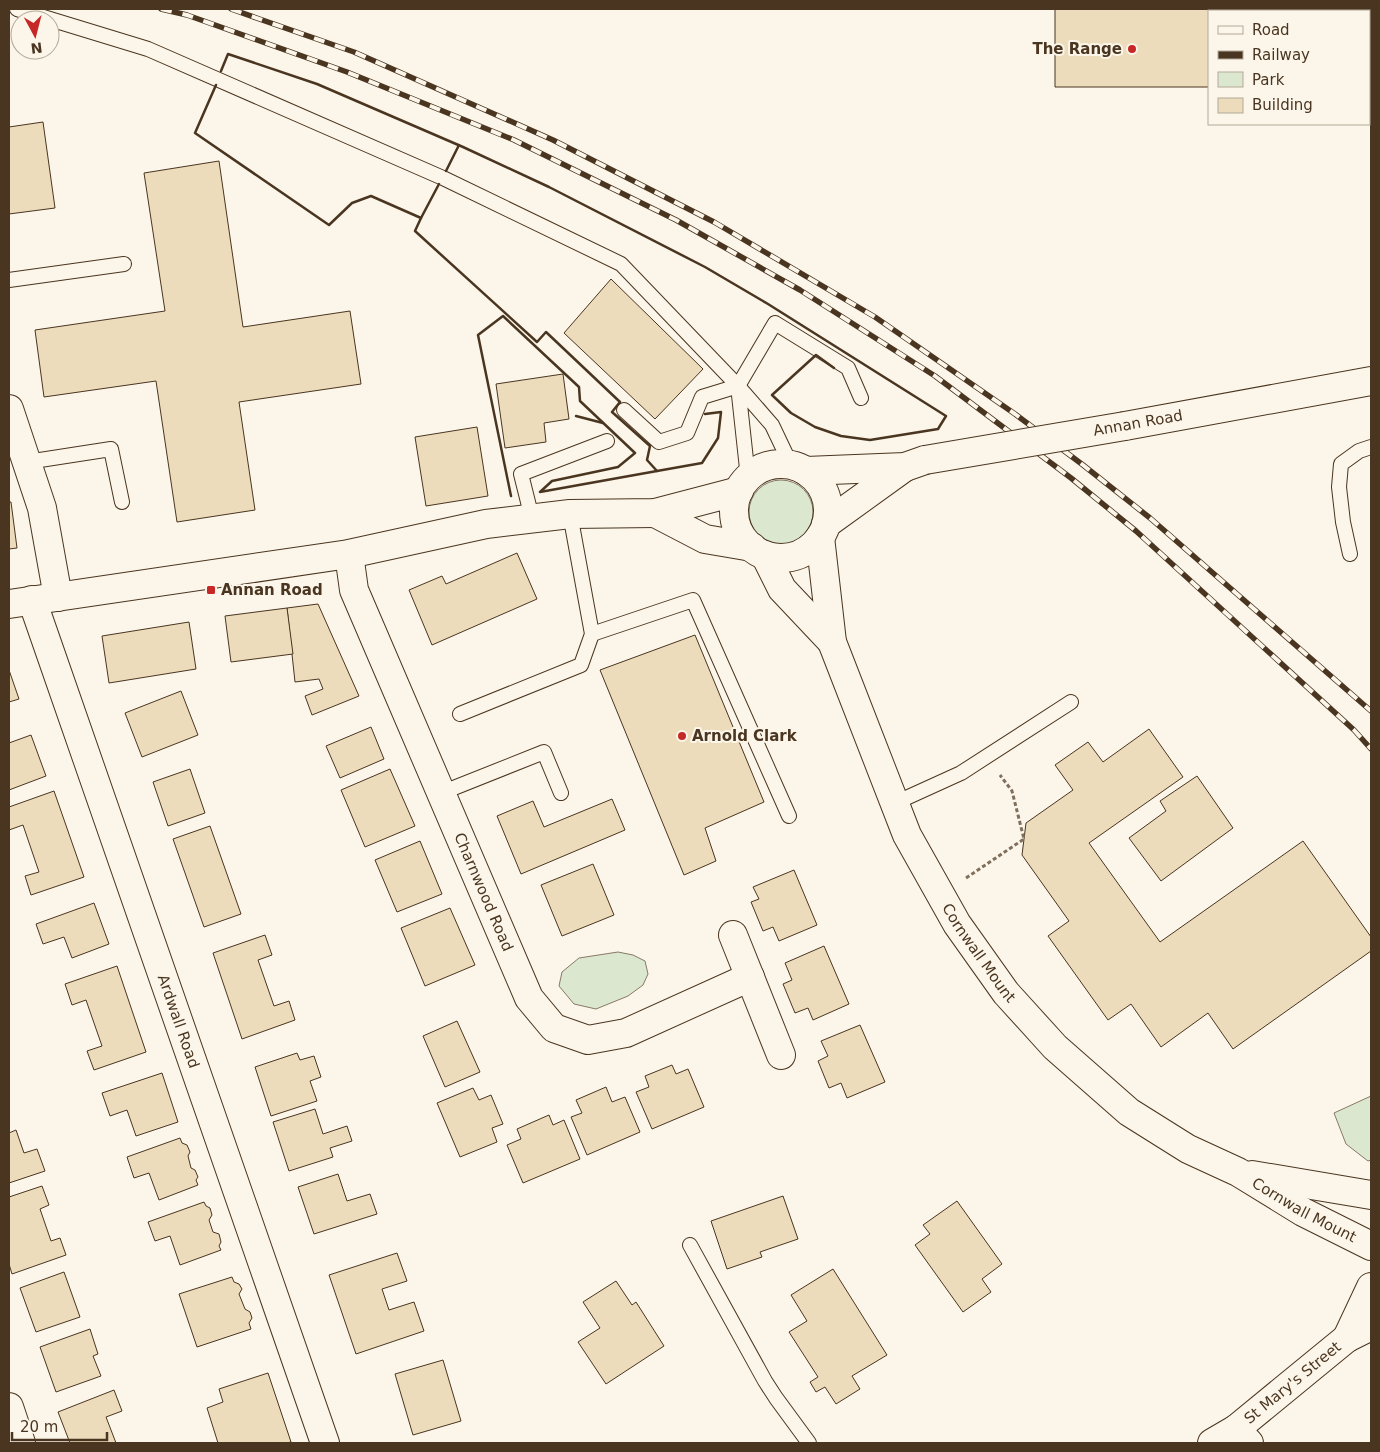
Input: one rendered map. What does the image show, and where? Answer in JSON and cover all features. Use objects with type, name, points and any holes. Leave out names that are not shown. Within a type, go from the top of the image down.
[{"type":"street","name":"Annan Road","points":[[798,468],[915,464],[1371,381]]},
{"type":"street","name":"Ardwall Road","points":[[9,409],[42,508],[33,600],[325,1443]]},
{"type":"street","points":[[33,600],[349,554],[486,524],[570,514],[655,513],[744,484],[761,469],[776,464],[798,468],[817,480],[825,494],[828,508],[823,530],[810,549],[796,556],[780,558],[705,539],[655,513]]},
{"type":"street","name":"Annan Road","points":[[823,530],[915,464]]},
{"type":"street","points":[[744,484],[734,506],[735,521],[741,536],[758,551]]},
{"type":"street","name":"Cornwall Mount","points":[[823,530],[832,642],[907,835],[957,924],[1006,993],[1055,1047],[1129,1112],[1188,1148],[1238,1172],[1303,1212],[1371,1246]]},
{"type":"street","name":"Cornwall Mount","points":[[758,551],[782,589],[832,642]]},
{"type":"street","name":"Charnwood Road","points":[[349,554],[354,590],[440,793],[529,998],[554,1028],[588,1040],[626,1033],[750,977]]},
{"type":"street","points":[[733,934],[781,1055]]},
{"type":"street","name":"Cornwall Mount","points":[[1238,1172],[1371,1195]]},
{"type":"street","name":"St Mary's Street","points":[[1212,1443],[1242,1436],[1359,1332],[1371,1287]]},
{"type":"street","points":[[9,1406],[22,1443]]},
{"type":"lane","points":[[17,9],[148,48],[443,178],[621,264],[738,386],[772,425],[798,468]]},
{"type":"lane","points":[[9,280],[124,264]]},
{"type":"lane","points":[[744,484],[738,386],[775,323],[848,368],[862,398]]},
{"type":"lane","points":[[624,410],[659,442],[687,433],[702,396],[738,386]]},
{"type":"lane","points":[[532,518],[521,474],[607,441]]},
{"type":"lane","points":[[1350,554],[1343,522],[1339,487],[1341,464],[1360,451],[1371,447]]},
{"type":"lane","points":[[27,462],[111,449],[122,502]]},
{"type":"lane","points":[[460,714],[581,665],[592,634],[570,514]]},
{"type":"lane","points":[[592,634],[693,600],[789,816]]},
{"type":"lane","points":[[895,803],[961,773],[1071,702]]},
{"type":"lane","points":[[440,793],[544,752],[561,793]]},
{"type":"lane","points":[[690,1245],[765,1381],[809,1443]]},
{"type":"path","points":[[965,879],[1024,839],[1012,791],[1001,776]]},
{"type":"green space","points":[[775,480],[787,480],[804,489],[811,500],[813,512],[811,524],[804,535],[787,544],[775,544],[763,539],[754,530],[749,518],[749,506],[754,494],[763,485]]},
{"type":"green space","points":[[618,952],[633,955],[645,961],[648,974],[643,985],[628,996],[596,1009],[574,1004],[559,986],[562,972],[579,958]]},
{"type":"green space","points":[[1371,1096],[1371,1160],[1368,1161],[1346,1144],[1334,1113]]},
{"type":"building","name":"The Range","points":[[1055,9],[1371,9],[1371,88],[1370,10],[1208,10],[1208,87],[1055,87]]},
{"type":"building","points":[[43,122],[55,208],[9,214],[9,127]]},
{"type":"building","points":[[219,161],[243,327],[350,311],[361,384],[239,402],[255,510],[177,522],[156,381],[44,397],[35,330],[165,311],[144,173]]},
{"type":"building","points":[[611,279],[703,369],[655,419],[564,333]]},
{"type":"building","points":[[563,374],[569,419],[544,423],[546,442],[505,448],[496,384]]},
{"type":"building","points":[[477,427],[488,496],[426,506],[415,437]]},
{"type":"building","points":[[9,502],[11,502],[17,548],[9,549]]},
{"type":"building","points":[[517,553],[537,599],[432,645],[409,590],[442,576],[446,584]]},
{"type":"building","points":[[318,604],[359,696],[312,715],[305,696],[323,689],[319,679],[295,682],[287,608]]},
{"type":"building","points":[[287,608],[293,654],[231,662],[225,616]]},
{"type":"building","points":[[189,622],[196,669],[109,683],[102,636]]},
{"type":"building","name":"Arnold Clark","points":[[695,635],[764,802],[705,828],[716,861],[684,875],[600,670]]},
{"type":"building","points":[[9,670],[19,699],[9,702]]},
{"type":"building","points":[[181,691],[198,735],[142,757],[125,713]]},
{"type":"building","points":[[371,727],[384,759],[340,778],[326,746]]},
{"type":"building","points":[[1149,729],[1183,777],[1089,843],[1160,942],[1303,841],[1371,937],[1371,951],[1233,1049],[1208,1013],[1161,1047],[1131,1004],[1108,1020],[1048,936],[1069,921],[1022,855],[1026,823],[1073,790],[1055,765],[1088,742],[1103,762]]},
{"type":"building","points":[[31,735],[46,776],[9,790],[9,743]]},
{"type":"building","points":[[190,769],[205,813],[168,826],[153,782]]},
{"type":"building","points":[[390,769],[415,826],[365,847],[341,790]]},
{"type":"building","points":[[1197,776],[1233,828],[1161,881],[1129,838],[1166,811],[1160,801]]},
{"type":"building","points":[[54,791],[84,877],[31,895],[25,876],[39,872],[23,825],[9,830],[9,807]]},
{"type":"building","points":[[612,799],[625,830],[521,874],[497,816],[533,801],[544,827]]},
{"type":"building","points":[[210,826],[241,914],[204,927],[173,839]]},
{"type":"building","points":[[420,841],[442,894],[397,912],[375,860]]},
{"type":"building","points":[[593,864],[614,915],[562,936],[541,885]]},
{"type":"building","points":[[794,870],[817,925],[779,941],[773,927],[763,931],[751,902],[759,899],[753,887]]},
{"type":"building","points":[[94,903],[109,944],[72,958],[64,937],[43,944],[36,924]]},
{"type":"building","points":[[450,908],[475,965],[425,986],[401,928]]},
{"type":"building","points":[[265,935],[272,955],[258,960],[274,1006],[289,1001],[295,1020],[242,1039],[213,953]]},
{"type":"building","points":[[824,946],[849,1004],[813,1020],[808,1008],[795,1013],[783,984],[792,980],[785,963]]},
{"type":"building","points":[[117,966],[146,1052],[94,1070],[87,1051],[102,1046],[86,1000],[72,1005],[65,984]]},
{"type":"building","points":[[457,1021],[480,1072],[445,1087],[423,1036]]},
{"type":"building","points":[[860,1025],[885,1082],[847,1098],[841,1083],[829,1088],[818,1061],[828,1056],[821,1041]]},
{"type":"building","points":[[297,1053],[300,1060],[314,1056],[321,1077],[310,1081],[317,1101],[271,1116],[255,1067]]},
{"type":"building","points":[[672,1065],[676,1074],[688,1069],[704,1107],[652,1129],[636,1092],[649,1087],[645,1076]]},
{"type":"building","points":[[162,1073],[178,1122],[136,1136],[127,1110],[110,1116],[102,1093]]},
{"type":"building","points":[[606,1087],[612,1102],[625,1097],[640,1132],[587,1155],[571,1117],[582,1113],[576,1100]]},
{"type":"building","points":[[473,1088],[479,1100],[491,1095],[503,1124],[492,1128],[497,1142],[460,1157],[437,1103]]},
{"type":"building","points":[[315,1109],[323,1134],[347,1126],[352,1141],[330,1148],[333,1157],[289,1171],[273,1122]]},
{"type":"building","points":[[549,1115],[553,1125],[564,1120],[580,1159],[523,1183],[507,1145],[521,1139],[517,1129]]},
{"type":"building","points":[[16,1130],[24,1153],[37,1149],[45,1171],[9,1183],[9,1133]]},
{"type":"building","points":[[180,1138],[182,1143],[187,1145],[190,1152],[188,1156],[191,1168],[195,1170],[198,1177],[196,1180],[198,1185],[159,1200],[149,1173],[134,1178],[127,1157]]},
{"type":"building","points":[[338,1174],[347,1201],[370,1194],[377,1214],[314,1234],[298,1187]]},
{"type":"building","points":[[42,1186],[49,1205],[40,1209],[51,1241],[60,1238],[66,1255],[12,1274],[9,1264],[9,1197]]},
{"type":"building","points":[[783,1196],[798,1239],[760,1252],[762,1257],[727,1269],[711,1221]]},
{"type":"building","points":[[957,1201],[1002,1264],[982,1279],[991,1292],[963,1312],[915,1245],[930,1234],[923,1225]]},
{"type":"building","points":[[204,1202],[210,1208],[212,1215],[209,1220],[213,1232],[219,1234],[221,1250],[180,1265],[170,1236],[155,1241],[148,1222]]},
{"type":"building","points":[[397,1253],[407,1281],[382,1289],[389,1310],[414,1302],[424,1331],[356,1354],[329,1275]]},
{"type":"building","points":[[833,1269],[887,1355],[852,1376],[860,1389],[836,1404],[825,1387],[816,1392],[810,1382],[818,1377],[789,1332],[807,1321],[791,1295]]},
{"type":"building","points":[[64,1272],[80,1317],[36,1332],[20,1288]]},
{"type":"building","points":[[232,1277],[234,1282],[239,1284],[242,1289],[239,1294],[245,1309],[250,1312],[252,1318],[249,1323],[251,1329],[197,1347],[179,1294]]},
{"type":"building","points":[[616,1281],[632,1305],[636,1302],[664,1346],[606,1384],[578,1342],[600,1328],[583,1302]]},
{"type":"building","points":[[90,1329],[98,1354],[93,1356],[101,1376],[56,1392],[40,1347]]},
{"type":"building","points":[[443,1360],[461,1421],[413,1435],[395,1374]]},
{"type":"building","points":[[268,1373],[291,1442],[218,1443],[207,1408],[223,1402],[219,1389]]},
{"type":"building","points":[[114,1390],[122,1411],[106,1417],[116,1443],[70,1443],[58,1412]]},
{"type":"railway","points":[[161,9],[187,15],[347,72],[514,140],[676,220],[800,290],[935,376],[1071,478],[1136,531],[1354,730],[1371,749]]},
{"type":"railway","points":[[231,9],[354,52],[553,140],[714,222],[875,317],[1015,414],[1150,518],[1371,711]]},
{"type":"wall","points":[[221,71],[228,54],[317,84],[463,147],[549,187],[705,267],[768,304],[946,416],[938,429],[870,440],[841,436],[815,427],[791,413],[772,395],[816,355],[834,368]]},
{"type":"wall","points":[[216,85],[195,133],[329,225],[352,203],[371,196],[421,218],[415,231],[537,342],[546,332],[620,402],[612,412],[650,446],[647,460],[657,471],[702,463],[718,438],[721,412],[705,414]]},
{"type":"wall","points":[[446,171],[459,145]]},
{"type":"wall","points":[[421,218],[439,184]]},
{"type":"wall","points":[[511,496],[478,335],[503,316],[579,387],[580,401],[635,453],[618,467],[552,481],[540,492],[657,471]]},
{"type":"wall","points":[[576,416],[603,423]]},
{"type":"place","name":"The Range","points":[[1132,49]]},
{"type":"place","name":"Annan Road","points":[[211,590]]},
{"type":"place","name":"Arnold Clark","points":[[682,736]]}]
